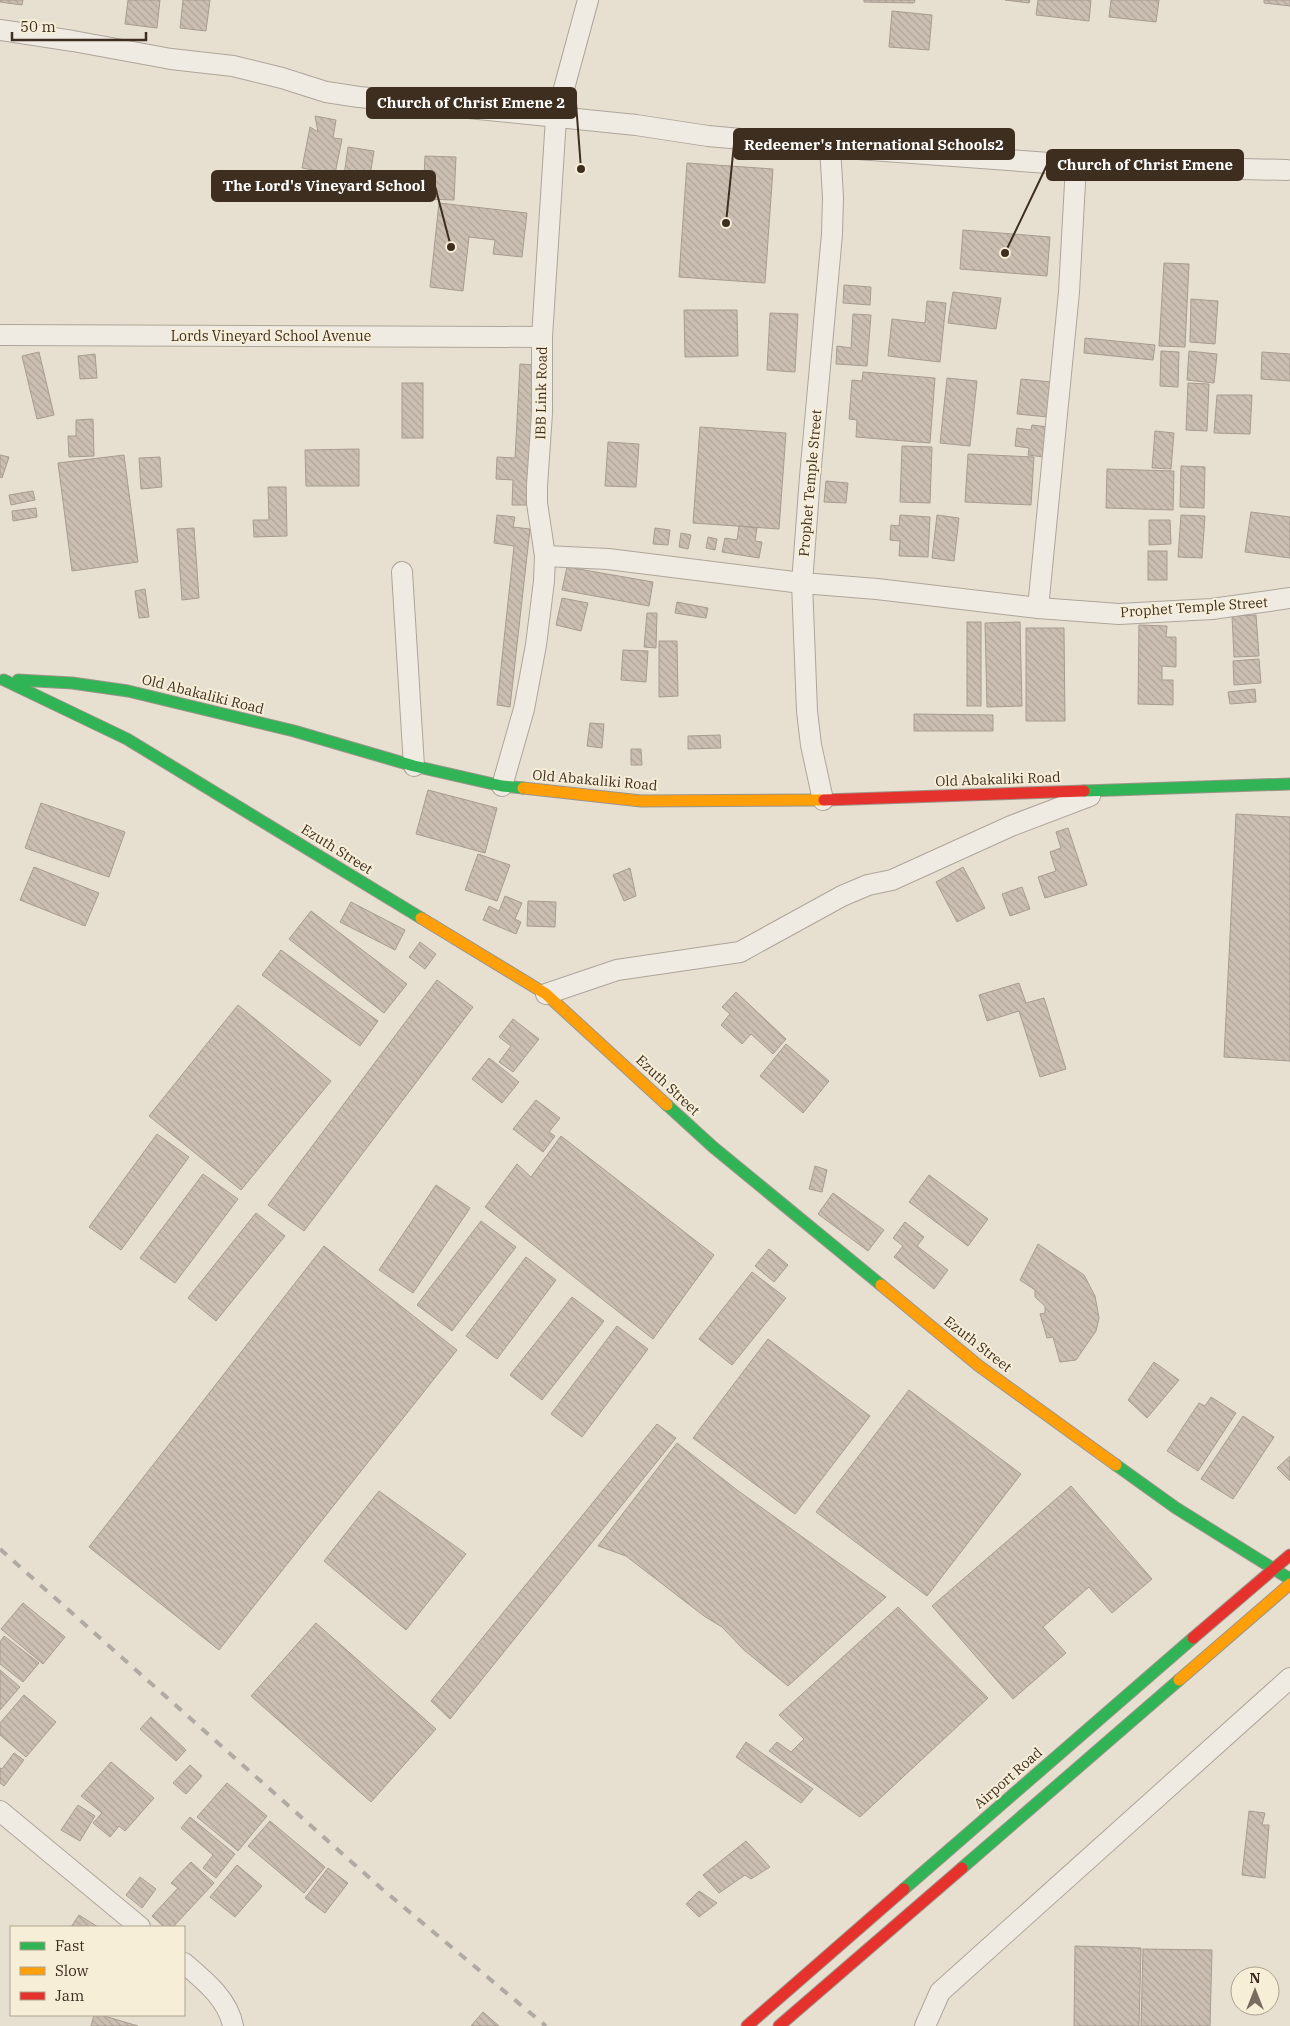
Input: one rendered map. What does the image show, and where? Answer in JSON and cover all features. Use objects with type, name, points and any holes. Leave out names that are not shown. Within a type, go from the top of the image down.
[{"type":"main road","name":"Old Abakaliki Road","points":[[2,680],[72,683],[128,691],[285,729],[414,766],[502,786],[641,801],[823,800],[1290,784]]},
{"type":"main road","name":"Ezuth Street","points":[[2,680],[127,738],[546,994],[713,1147],[979,1366],[1176,1508],[1290,1579]]},
{"type":"main road","name":"Airport Road","points":[[747,2026],[1016,1790],[1290,1555]]},
{"type":"main road","points":[[779,2026],[1290,1584]]},
{"type":"street","name":"IBB Link Road","points":[[502,786],[524,709],[536,645],[544,581],[545,556],[537,503],[542,412],[542,337],[556,118],[588,0]]},
{"type":"street","points":[[0,30],[171,59],[233,66],[282,78],[326,92],[359,98],[636,126],[708,136],[830,147],[1076,165],[1289,171]]},
{"type":"street","name":"Prophet Temple Street","points":[[830,147],[833,198],[832,234],[810,467],[802,583],[877,589],[1038,608],[1119,614],[1212,609],[1290,598]]},
{"type":"street","points":[[1038,608],[1069,292],[1076,165]]},
{"type":"street","name":"Lords Vineyard School Avenue","points":[[0,335],[542,337]]},
{"type":"street","points":[[545,556],[608,559],[802,583],[807,710],[811,745],[823,800]]},
{"type":"street","points":[[402,572],[414,766]]},
{"type":"street","points":[[546,994],[617,970],[740,952],[842,896],[868,886],[892,880],[1011,826],[1102,791]]},
{"type":"street","points":[[925,2026],[940,1992],[1290,1678]]},
{"type":"street","points":[[3,1817],[139,1926]]},
{"type":"street","points":[[185,1964],[218,1994],[231,2013],[233,2026]]},
{"type":"building","points":[[0,0],[23,0],[22,5],[0,2]]},
{"type":"building","points":[[128,0],[160,0],[157,28],[125,24]]},
{"type":"building","points":[[183,0],[210,0],[206,31],[180,28]]},
{"type":"building","points":[[864,0],[915,0],[914,3],[864,2]]},
{"type":"building","points":[[1005,0],[1030,0],[1029,3]]},
{"type":"building","points":[[1038,0],[1091,0],[1089,21],[1036,15]]},
{"type":"building","points":[[1111,0],[1159,0],[1156,22],[1109,17]]},
{"type":"building","points":[[1264,0],[1290,0],[1290,6],[1264,3]]},
{"type":"building","points":[[892,11],[932,15],[929,50],[889,47]]},
{"type":"building","points":[[315,116],[336,120],[333,138],[342,139],[335,174],[302,168],[310,127],[318,132]]},
{"type":"building","points":[[348,147],[374,151],[366,200],[341,197]]},
{"type":"building","points":[[425,156],[456,157],[454,200],[423,199]]},
{"type":"building","points":[[687,163],[773,169],[765,283],[679,277]]},
{"type":"building","points":[[439,203],[527,213],[522,257],[493,254],[495,240],[469,237],[463,291],[430,287]]},
{"type":"building","points":[[963,230],[1050,237],[1047,276],[960,269]]},
{"type":"building","points":[[1164,263],[1189,264],[1185,347],[1159,346]]},
{"type":"building","points":[[844,285],[871,287],[870,305],[843,303]]},
{"type":"building","points":[[953,292],[1001,298],[996,329],[948,323]]},
{"type":"building","points":[[1191,299],[1218,301],[1215,344],[1190,342]]},
{"type":"building","points":[[927,301],[946,303],[940,362],[888,356],[892,319],[925,323]]},
{"type":"building","points":[[684,310],[737,310],[738,356],[685,357]]},
{"type":"building","points":[[770,313],[798,314],[795,372],[767,370]]},
{"type":"building","points":[[853,314],[871,315],[867,366],[836,364],[837,346],[851,348]]},
{"type":"building","points":[[1085,338],[1155,345],[1153,360],[1084,353]]},
{"type":"building","points":[[1161,351],[1179,352],[1178,387],[1160,386]]},
{"type":"building","points":[[1189,351],[1217,354],[1214,383],[1187,380]]},
{"type":"building","points":[[39,352],[54,415],[37,419],[22,356]]},
{"type":"building","points":[[1262,352],[1290,354],[1290,381],[1261,379]]},
{"type":"building","points":[[95,354],[97,378],[80,379],[78,356]]},
{"type":"building","points":[[520,364],[535,365],[528,505],[512,505],[513,480],[496,479],[497,457],[515,458]]},
{"type":"building","points":[[863,372],[935,378],[930,443],[856,437],[857,420],[849,419],[852,380],[862,381]]},
{"type":"building","points":[[947,378],[977,381],[970,446],[940,443]]},
{"type":"building","points":[[1021,379],[1051,382],[1048,417],[1017,414]]},
{"type":"building","points":[[402,383],[423,383],[423,438],[402,438]]},
{"type":"building","points":[[1188,383],[1209,384],[1207,431],[1186,430]]},
{"type":"building","points":[[1217,395],[1252,395],[1250,434],[1214,433]]},
{"type":"building","points":[[93,419],[94,456],[69,457],[68,436],[76,436],[76,420]]},
{"type":"building","points":[[1032,425],[1048,427],[1044,457],[1028,455],[1029,448],[1015,446],[1017,428],[1031,430]]},
{"type":"building","points":[[700,427],[786,433],[779,529],[693,523]]},
{"type":"building","points":[[1155,431],[1174,433],[1171,469],[1152,468]]},
{"type":"building","points":[[608,442],[639,444],[636,487],[605,486]]},
{"type":"building","points":[[902,446],[932,447],[930,503],[900,502]]},
{"type":"building","points":[[359,449],[359,486],[306,486],[305,450]]},
{"type":"building","points":[[968,454],[1034,457],[1031,505],[965,502]]},
{"type":"building","points":[[0,455],[9,457],[2,478],[0,477]]},
{"type":"building","points":[[124,455],[138,562],[72,571],[58,463]]},
{"type":"building","points":[[160,457],[162,487],[141,489],[139,458]]},
{"type":"building","points":[[1181,466],[1205,467],[1204,508],[1180,507]]},
{"type":"building","points":[[1107,469],[1174,471],[1173,510],[1106,508]]},
{"type":"building","points":[[826,481],[848,483],[846,503],[824,502]]},
{"type":"building","points":[[268,487],[286,487],[287,536],[254,537],[253,520],[269,520]]},
{"type":"building","points":[[33,491],[35,500],[11,505],[9,495]]},
{"type":"building","points":[[36,508],[37,517],[13,521],[12,511]]},
{"type":"building","points":[[1251,512],[1290,517],[1290,558],[1245,552]]},
{"type":"building","points":[[497,515],[515,517],[513,527],[530,529],[510,707],[497,705],[514,546],[494,543]]},
{"type":"building","points":[[900,515],[930,517],[928,557],[899,556],[900,541],[890,540],[891,525],[899,526]]},
{"type":"building","points":[[937,515],[959,518],[954,561],[932,558]]},
{"type":"building","points":[[1181,515],[1205,516],[1202,558],[1178,557]]},
{"type":"building","points":[[1149,520],[1170,520],[1171,544],[1149,545]]},
{"type":"building","points":[[739,526],[757,528],[755,541],[762,542],[759,558],[722,552],[725,538],[737,540]]},
{"type":"building","points":[[194,528],[199,598],[182,600],[177,529]]},
{"type":"building","points":[[655,528],[670,530],[668,545],[653,544]]},
{"type":"building","points":[[681,533],[691,535],[688,549],[679,547]]},
{"type":"building","points":[[708,537],[717,539],[715,550],[706,548]]},
{"type":"building","points":[[1148,551],[1167,551],[1167,580],[1148,580]]},
{"type":"building","points":[[567,567],[653,582],[649,606],[562,590]]},
{"type":"building","points":[[145,589],[149,617],[139,618],[135,591]]},
{"type":"building","points":[[562,598],[588,603],[581,631],[556,625]]},
{"type":"building","points":[[677,602],[708,608],[706,618],[675,613]]},
{"type":"building","points":[[647,613],[657,613],[656,648],[644,647]]},
{"type":"building","points":[[1256,615],[1259,656],[1234,657],[1232,616]]},
{"type":"building","points":[[967,622],[981,622],[981,706],[967,706]]},
{"type":"building","points":[[1020,622],[1022,706],[987,707],[985,623]]},
{"type":"building","points":[[1139,625],[1167,626],[1166,637],[1176,637],[1176,667],[1162,666],[1162,680],[1173,680],[1173,705],[1138,704]]},
{"type":"building","points":[[1026,628],[1064,628],[1065,721],[1026,721]]},
{"type":"building","points":[[659,641],[677,641],[678,696],[659,697]]},
{"type":"building","points":[[623,650],[648,651],[646,682],[621,680]]},
{"type":"building","points":[[1259,659],[1261,683],[1234,685],[1233,661]]},
{"type":"building","points":[[1255,689],[1256,702],[1230,704],[1228,692]]},
{"type":"building","points":[[914,714],[993,715],[993,731],[914,731]]},
{"type":"building","points":[[590,723],[604,724],[602,748],[587,746]]},
{"type":"building","points":[[720,735],[721,748],[688,749],[688,736]]},
{"type":"building","points":[[631,749],[641,749],[642,765],[631,765]]},
{"type":"building","points":[[428,790],[497,808],[485,853],[416,834]]},
{"type":"building","points":[[41,803],[125,832],[109,877],[25,848]]},
{"type":"building","points":[[1236,814],[1290,817],[1290,1061],[1224,1057]]},
{"type":"building","points":[[1068,828],[1087,885],[1045,898],[1038,877],[1056,871],[1050,852],[1061,848],[1056,832]]},
{"type":"building","points":[[478,854],[510,865],[497,901],[465,890]]},
{"type":"building","points":[[34,867],[99,893],[85,926],[20,900]]},
{"type":"building","points":[[963,867],[985,908],[957,922],[936,882]]},
{"type":"building","points":[[630,868],[636,896],[624,901],[613,875]]},
{"type":"building","points":[[1022,887],[1030,909],[1010,916],[1002,894]]},
{"type":"building","points":[[505,896],[522,903],[515,919],[521,922],[516,934],[483,920],[489,906],[499,911]]},
{"type":"building","points":[[528,901],[556,902],[555,927],[527,926]]},
{"type":"building","points":[[351,902],[405,930],[395,950],[340,922]]},
{"type":"building","points":[[311,911],[407,984],[384,1013],[289,939]]},
{"type":"building","points":[[420,942],[436,954],[425,969],[409,957]]},
{"type":"building","points":[[281,950],[378,1021],[360,1046],[262,975]]},
{"type":"building","points":[[437,980],[473,1007],[304,1231],[268,1205]]},
{"type":"building","points":[[1019,983],[1026,1003],[1044,998],[1066,1069],[1040,1077],[1019,1011],[987,1021],[979,995]]},
{"type":"building","points":[[736,992],[786,1039],[773,1054],[751,1034],[742,1044],[721,1025],[730,1014],[722,1007]]},
{"type":"building","points":[[238,1005],[331,1081],[241,1190],[149,1116]]},
{"type":"building","points":[[513,1019],[539,1039],[513,1072],[499,1062],[511,1046],[499,1037]]},
{"type":"building","points":[[786,1044],[829,1081],[803,1113],[760,1076]]},
{"type":"building","points":[[489,1058],[519,1082],[502,1103],[472,1079]]},
{"type":"building","points":[[536,1100],[560,1118],[549,1132],[555,1136],[543,1152],[513,1129]]},
{"type":"building","points":[[157,1134],[189,1157],[121,1250],[89,1227]]},
{"type":"building","points":[[561,1136],[714,1255],[653,1339],[485,1207],[517,1164],[531,1177]]},
{"type":"building","points":[[815,1166],[827,1170],[822,1192],[809,1189]]},
{"type":"building","points":[[203,1174],[238,1199],[175,1283],[140,1258]]},
{"type":"building","points":[[929,1175],[988,1219],[968,1246],[909,1202]]},
{"type":"building","points":[[436,1185],[470,1208],[413,1293],[379,1270]]},
{"type":"building","points":[[833,1193],[884,1230],[868,1251],[818,1214]]},
{"type":"building","points":[[256,1213],[285,1236],[216,1321],[188,1298]]},
{"type":"building","points":[[481,1221],[516,1247],[452,1331],[417,1305]]},
{"type":"building","points":[[905,1222],[924,1237],[917,1246],[948,1270],[934,1289],[894,1257],[903,1246],[893,1238]]},
{"type":"building","points":[[1038,1244],[1084,1275],[1095,1296],[1099,1318],[1096,1331],[1076,1360],[1060,1362],[1053,1337],[1047,1338],[1040,1314],[1045,1313],[1045,1306],[1035,1297],[1035,1290],[1020,1280]]},
{"type":"building","points":[[324,1246],[457,1350],[219,1650],[89,1547]]},
{"type":"building","points":[[769,1249],[788,1265],[774,1282],[755,1266]]},
{"type":"building","points":[[526,1257],[556,1280],[497,1359],[466,1336]]},
{"type":"building","points":[[752,1272],[786,1298],[732,1365],[699,1339]]},
{"type":"building","points":[[572,1297],[604,1321],[542,1400],[510,1375]]},
{"type":"building","points":[[617,1326],[648,1349],[582,1437],[551,1414]]},
{"type":"building","points":[[768,1339],[870,1416],[795,1514],[693,1438]]},
{"type":"building","points":[[1154,1362],[1179,1380],[1147,1418],[1128,1400]]},
{"type":"building","points":[[909,1390],[1021,1474],[927,1596],[816,1512]]},
{"type":"building","points":[[1211,1397],[1236,1413],[1198,1471],[1167,1451],[1199,1403],[1205,1406]]},
{"type":"building","points":[[1243,1416],[1274,1437],[1233,1499],[1201,1479]]},
{"type":"building","points":[[657,1424],[676,1438],[450,1719],[431,1701]]},
{"type":"building","points":[[677,1443],[737,1490],[886,1597],[788,1686],[744,1650],[722,1627],[704,1616],[626,1556],[598,1546]]},
{"type":"building","points":[[1290,1456],[1290,1481],[1277,1468]]},
{"type":"building","points":[[1071,1486],[1152,1579],[1112,1613],[1089,1587],[1043,1627],[1066,1653],[1013,1699],[932,1606]]},
{"type":"building","points":[[379,1491],[466,1554],[406,1630],[324,1561]]},
{"type":"building","points":[[23,1603],[65,1637],[43,1664],[1,1629]]},
{"type":"building","points":[[898,1607],[988,1698],[860,1817],[769,1751],[777,1742],[791,1752],[804,1739],[779,1715]]},
{"type":"building","points":[[316,1623],[436,1729],[371,1802],[251,1696]]},
{"type":"building","points":[[4,1636],[39,1663],[23,1682],[0,1664],[0,1642]]},
{"type":"building","points":[[0,1670],[20,1687],[0,1710]]},
{"type":"building","points":[[24,1695],[56,1722],[26,1757],[0,1735],[0,1723]]},
{"type":"building","points":[[151,1717],[186,1750],[176,1761],[140,1729]]},
{"type":"building","points":[[746,1742],[813,1789],[801,1803],[736,1757]]},
{"type":"building","points":[[14,1753],[24,1760],[4,1786],[0,1783],[0,1768],[2,1769]]},
{"type":"building","points":[[111,1762],[154,1798],[125,1831],[119,1826],[110,1837],[93,1823],[102,1813],[81,1796]]},
{"type":"building","points":[[190,1765],[202,1776],[186,1794],[173,1783]]},
{"type":"building","points":[[227,1783],[267,1816],[238,1851],[197,1817]]},
{"type":"building","points":[[78,1805],[95,1816],[80,1841],[61,1830]]},
{"type":"building","points":[[1249,1811],[1265,1813],[1262,1825],[1269,1825],[1265,1878],[1242,1875]]},
{"type":"building","points":[[190,1817],[235,1854],[216,1878],[203,1868],[213,1855],[181,1828]]},
{"type":"building","points":[[270,1821],[325,1867],[304,1893],[248,1846]]},
{"type":"building","points":[[746,1841],[770,1867],[751,1879],[745,1875],[719,1893],[703,1875]]},
{"type":"building","points":[[191,1862],[214,1883],[174,1926],[163,1926],[152,1916],[178,1888],[171,1883]]},
{"type":"building","points":[[237,1865],[262,1886],[235,1917],[210,1897]]},
{"type":"building","points":[[328,1868],[348,1883],[325,1913],[305,1898]]},
{"type":"building","points":[[140,1877],[156,1889],[142,1908],[126,1895]]},
{"type":"building","points":[[699,1891],[717,1903],[699,1917],[686,1904]]},
{"type":"building","points":[[79,1915],[96,1926],[72,1926]]},
{"type":"building","points":[[1075,1946],[1141,1948],[1139,2026],[1074,2026]]},
{"type":"building","points":[[1143,1949],[1212,1950],[1210,2026],[1141,2026]]},
{"type":"building","points":[[483,2012],[499,2026],[471,2026]]},
{"type":"building","points":[[94,2016],[104,2016],[138,2026],[91,2026]]},
{"type":"railway","points":[[0,1549],[382,1889],[546,2026]]},
{"type":"traffic: fast","points":[[4,680],[127,739],[421,918]]},
{"type":"traffic: fast","points":[[18,680],[72,683],[128,691],[294,731],[414,766],[502,786],[523,788]]},
{"type":"traffic: fast","points":[[1084,791],[1290,784]]},
{"type":"traffic: fast","points":[[667,1105],[713,1147],[881,1285]]},
{"type":"traffic: fast","points":[[1116,1465],[1176,1508],[1290,1579]]},
{"type":"traffic: fast","points":[[904,1889],[1193,1638]]},
{"type":"traffic: fast","points":[[962,1868],[1179,1680]]},
{"type":"traffic: slow","points":[[523,788],[641,801],[824,800]]},
{"type":"traffic: slow","points":[[421,918],[546,994],[667,1105]]},
{"type":"traffic: slow","points":[[881,1285],[979,1366],[1116,1465]]},
{"type":"traffic: slow","points":[[1179,1680],[1290,1584]]},
{"type":"traffic: jam","points":[[824,800],[1084,791]]},
{"type":"traffic: jam","points":[[1193,1638],[1290,1555]]},
{"type":"traffic: jam","points":[[779,2026],[962,1868]]},
{"type":"traffic: jam","points":[[747,2026],[904,1889]]},
{"type":"place","name":"Church of Christ Emene 2","points":[[581,169]]},
{"type":"place","name":"Redeemer's International Schools2","points":[[726,223]]},
{"type":"place","name":"The Lord's Vineyard School","points":[[451,247]]},
{"type":"place","name":"Church of Christ Emene","points":[[1005,253]]}]
